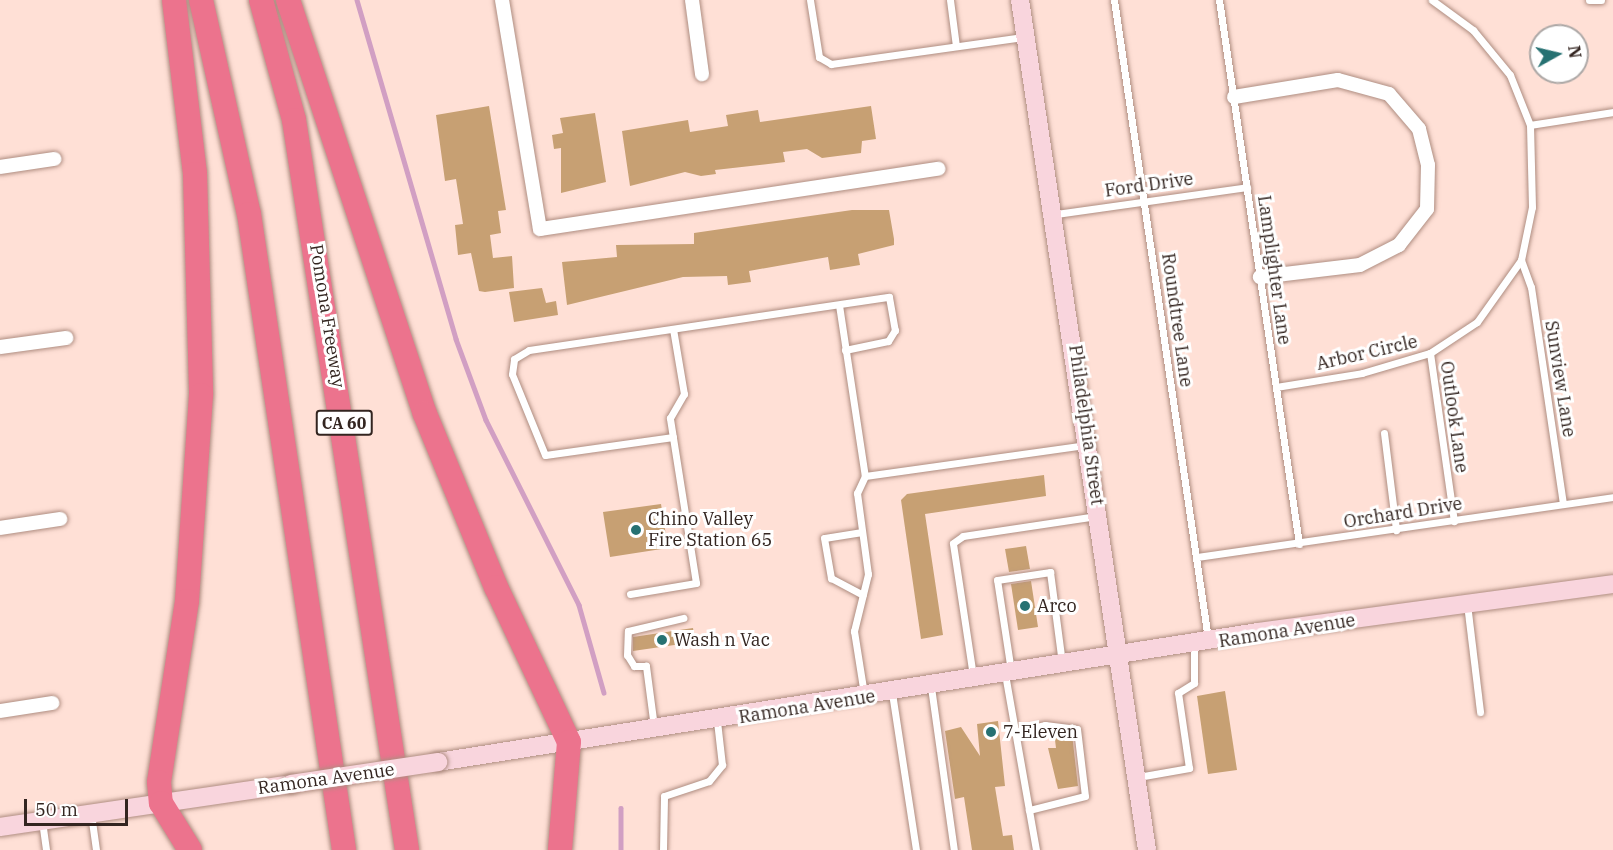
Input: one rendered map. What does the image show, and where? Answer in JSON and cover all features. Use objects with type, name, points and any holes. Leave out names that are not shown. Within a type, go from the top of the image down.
[{"type":"highway","points":[[174,0],[195,174],[201,394],[192,554],[159,782],[161,803],[190,850]]},
{"type":"highway","points":[[201,0],[249,214],[344,850]]},
{"type":"highway","name":"Pomona Freeway","points":[[261,0],[294,120],[407,850]]},
{"type":"highway","points":[[288,0],[425,414],[496,587],[569,742],[560,850]]},
{"type":"main road","name":"Philadelphia Street","points":[[1020,0],[1056,214],[1147,850]]},
{"type":"main road","name":"Ramona Avenue","points":[[0,827],[717,721],[1008,674],[1613,584]]},
{"type":"street","points":[[502,0],[540,229],[939,169]]},
{"type":"street","points":[[692,0],[702,74]]},
{"type":"street","points":[[1233,97],[1338,80],[1389,94],[1419,129],[1428,165],[1426,209],[1399,245],[1360,265],[1260,277]]},
{"type":"street","points":[[0,166],[54,159]]},
{"type":"street","points":[[0,347],[66,338]]},
{"type":"street","points":[[0,528],[60,519]]},
{"type":"street","points":[[0,711],[52,703]]},
{"type":"lane","points":[[810,0],[819,57],[831,64],[1025,36]]},
{"type":"lane","points":[[950,0],[956,46]]},
{"type":"lane","name":"Roundtree Lane","points":[[1114,0],[1197,558],[1201,645],[1194,682],[1178,693],[1189,768],[1137,777]]},
{"type":"lane","name":"Lamplighter Lane","points":[[1219,0],[1299,544]]},
{"type":"lane","name":"Arbor Circle","points":[[1276,387],[1362,373],[1430,353],[1477,322],[1521,260],[1532,207],[1530,125],[1510,75],[1473,30],[1432,0]]},
{"type":"lane","points":[[1589,0],[1601,0]]},
{"type":"lane","points":[[1530,125],[1613,112]]},
{"type":"lane","name":"Ford Drive","points":[[1056,214],[1247,187]]},
{"type":"lane","name":"Sunview Lane","points":[[1521,260],[1531,287],[1563,504]]},
{"type":"lane","points":[[673,437],[545,455],[512,374],[514,359],[529,350],[889,297],[895,330],[888,341],[845,350]]},
{"type":"lane","points":[[838,305],[865,476],[857,493],[868,574],[854,631],[865,698]]},
{"type":"lane","points":[[630,594],[696,583],[670,418],[684,394],[673,329]]},
{"type":"lane","name":"Outlook Lane","points":[[1430,353],[1454,521]]},
{"type":"lane","points":[[1383,433],[1396,530]]},
{"type":"lane","points":[[865,476],[1089,444]]},
{"type":"lane","name":"Orchard Drive","points":[[1197,558],[1613,497]]},
{"type":"lane","points":[[974,680],[953,543],[963,536],[1100,516]]},
{"type":"lane","points":[[862,532],[824,538],[831,578],[863,595]]},
{"type":"lane","points":[[1035,850],[1015,732],[997,580],[1050,572],[1062,666]]},
{"type":"lane","points":[[1467,604],[1480,712]]},
{"type":"lane","points":[[654,730],[646,666],[634,666],[626,641],[628,631],[641,625],[683,618]]},
{"type":"lane","points":[[931,687],[954,850]]},
{"type":"lane","points":[[892,693],[916,850]]},
{"type":"lane","points":[[663,850],[664,795],[709,781],[722,765],[717,721]]},
{"type":"lane","points":[[1015,732],[1045,725],[1077,729],[1085,796],[1029,810]]},
{"type":"lane","points":[[91,814],[96,850]]},
{"type":"lane","points":[[42,821],[46,850]]},
{"type":"building","points":[[489,106],[506,210],[498,211],[501,233],[490,235],[493,258],[512,256],[514,288],[485,292],[479,291],[471,253],[458,255],[455,225],[463,224],[456,179],[445,181],[436,115]]},
{"type":"building","points":[[871,106],[876,139],[862,141],[861,153],[822,158],[807,149],[783,152],[785,162],[715,170],[716,174],[701,176],[685,172],[630,186],[622,131],[688,120],[690,132],[728,126],[726,115],[758,110],[760,122]]},
{"type":"building","points":[[595,113],[606,182],[561,193],[561,148],[554,149],[552,135],[563,133],[560,118]]},
{"type":"building","points":[[852,210],[889,210],[894,239],[894,245],[858,254],[860,265],[830,270],[828,257],[749,271],[751,282],[728,285],[727,276],[683,277],[567,305],[562,262],[617,257],[616,245],[694,244],[694,233]]},
{"type":"building","points":[[542,288],[546,303],[556,301],[558,315],[514,322],[509,292]]},
{"type":"building","points":[[1044,475],[1046,496],[925,514],[943,635],[921,639],[901,500],[907,494]]},
{"type":"building","name":"Chino Valley Fire Station 65","points":[[661,504],[668,548],[610,557],[603,512]]},
{"type":"building","name":"Arco","points":[[1026,546],[1030,569],[1009,572],[1005,549]]},
{"type":"building","name":"Arco","points":[[1031,581],[1038,627],[1018,630],[1011,584]]},
{"type":"building","name":"Wash n Vac","points":[[693,628],[695,642],[633,651],[633,637]]},
{"type":"building","points":[[1225,691],[1237,770],[1208,774],[1197,696]]},
{"type":"building","points":[[998,721],[1005,786],[995,787],[1003,836],[1012,835],[1014,850],[972,850],[964,797],[955,799],[945,731],[961,727],[980,756],[977,724]]},
{"type":"building","points":[[1054,732],[1072,734],[1078,786],[1058,789],[1048,748],[1056,748]]},
{"type":"waterway","points":[[357,0],[456,339],[486,420],[579,605],[604,693]]},
{"type":"waterway","points":[[621,808],[621,850]]},
{"type":"place","name":"Chino Valley Fire Station 65","points":[[636,530]]},
{"type":"place","name":"Arco","points":[[1025,606]]},
{"type":"place","name":"Wash n Vac","points":[[662,640]]},
{"type":"place","name":"7-Eleven","points":[[991,732]]}]
